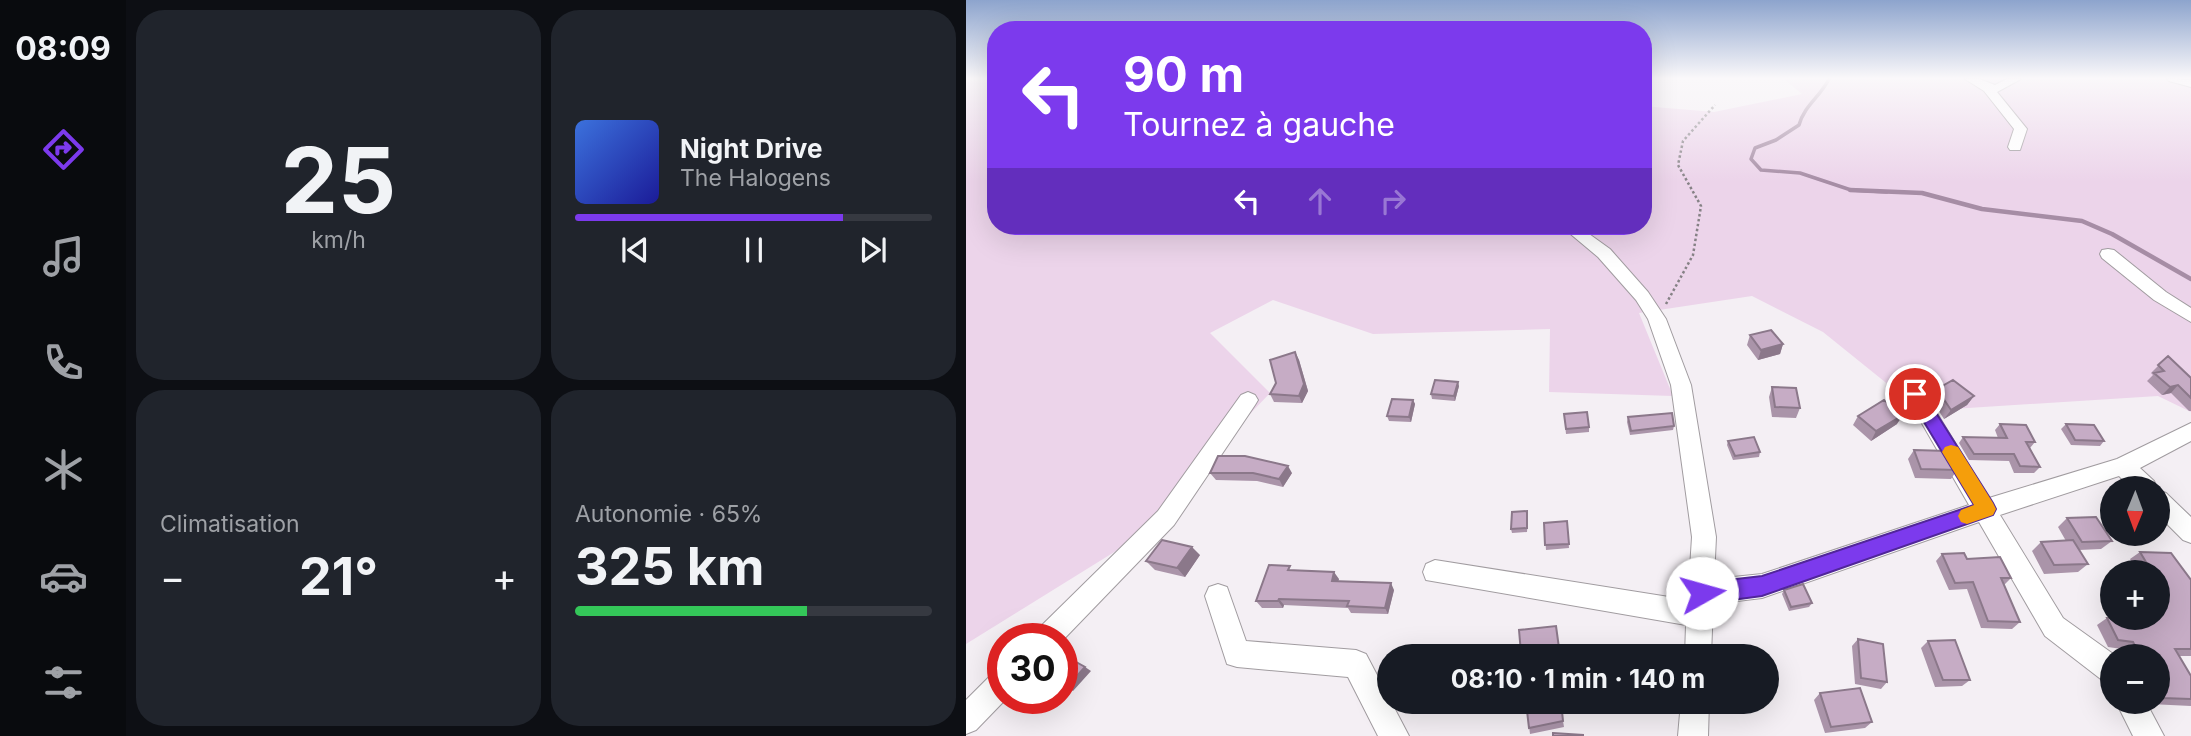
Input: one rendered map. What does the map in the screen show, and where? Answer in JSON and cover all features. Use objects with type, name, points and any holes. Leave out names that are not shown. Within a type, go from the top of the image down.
[{"type":"street","points":[[2008,113],[2021,130],[2015,147]]},
{"type":"street","points":[[1581,235],[1604,253],[1642,296],[1657,319],[1681,385],[1704,537],[1699,644]]},
{"type":"street","points":[[2108,254],[2160,296],[2191,316]]},
{"type":"street","points":[[1915,394],[2054,627],[2100,661]]},
{"type":"street","points":[[1062,623],[1166,518],[1248,400]]},
{"type":"street","points":[[1435,572],[1701,604],[2123,466],[2191,431]]},
{"type":"street","points":[[2123,466],[2133,476]]},
{"type":"street","points":[[2170,511],[2191,532]]},
{"type":"street","points":[[1218,596],[1237,654],[1356,664],[1394,736]]},
{"type":"street","points":[[966,720],[987,698]]},
{"type":"street","points":[[1693,736],[1694,714]]},
{"type":"street","points":[[2137,714],[2149,736]]},
{"type":"path","points":[[1657,319],[1693,255],[1701,206],[1678,165],[1683,141],[1708,113]]},
{"type":"shaded area","points":[[966,113],[987,113],[987,235],[1652,235],[1652,113],[2191,113],[2191,412],[2158,396],[1921,411],[1823,332],[1752,296],[1639,313],[1673,396],[1549,392],[1550,329],[1373,334],[1273,300],[1210,333],[1270,393],[1124,546],[1000,623],[987,623],[987,631],[966,644]]},
{"type":"building","points":[[1771,330],[1783,344],[1761,350],[1750,335]]},
{"type":"building","points":[[1295,352],[1304,384],[1299,396],[1270,394],[1276,383],[1270,360]]},
{"type":"building","points":[[2168,356],[2191,378],[2191,398],[2178,385],[2170,387],[2154,373],[2164,371],[2158,365]]},
{"type":"building","points":[[1435,380],[1458,382],[1454,396],[1431,394]]},
{"type":"building","points":[[1953,380],[1974,396],[1951,410],[1937,389]]},
{"type":"building","points":[[1772,387],[1796,388],[1800,408],[1775,407]]},
{"type":"building","points":[[1392,399],[1413,400],[1409,417],[1387,416]]},
{"type":"building","points":[[1884,400],[1903,415],[1876,431],[1858,416]]},
{"type":"building","points":[[1587,412],[1589,427],[1566,429],[1564,414]]},
{"type":"building","points":[[1672,413],[1674,426],[1631,431],[1628,417]]},
{"type":"building","points":[[2000,424],[2026,425],[2035,442],[2026,442],[2040,467],[2020,466],[2014,454],[1974,454],[1963,437],[2007,438]]},
{"type":"building","points":[[2066,424],[2094,425],[2104,441],[2075,440]]},
{"type":"building","points":[[1754,437],[1760,452],[1735,456],[1728,441]]},
{"type":"building","points":[[1914,450],[1947,451],[1957,470],[1921,469]]},
{"type":"building","points":[[1218,456],[1245,456],[1288,466],[1279,479],[1253,473],[1210,473]]},
{"type":"building","points":[[1527,511],[1527,528],[1511,529],[1512,512]]},
{"type":"building","points":[[2096,517],[2100,523],[2100,541],[2082,542],[2067,518]]},
{"type":"building","points":[[1567,521],[1569,544],[1545,545],[1544,523]]},
{"type":"building","points":[[1162,540],[1192,547],[1177,568],[1146,561]]},
{"type":"building","points":[[2073,540],[2088,564],[2054,565],[2041,542]]},
{"type":"building","points":[[2140,552],[2171,553],[2191,580],[2191,649],[2175,649],[2191,676],[2191,699],[2170,698],[2170,644],[2134,644],[2118,640],[2113,630],[2170,630],[2170,560],[2145,560]]},
{"type":"building","points":[[1964,553],[1967,559],[2000,557],[2011,578],[2001,578],[2020,622],[1988,621],[1973,582],[1955,583],[1942,554]]},
{"type":"building","points":[[1269,565],[1290,566],[1288,570],[1334,572],[1332,581],[1391,583],[1385,608],[1347,606],[1349,601],[1256,601]]},
{"type":"building","points":[[1803,584],[1812,603],[1791,607],[1784,590]]},
{"type":"building","points":[[1556,626],[1558,644],[1520,644],[1519,630]]},
{"type":"building","points":[[1858,639],[1883,644],[1887,682],[1861,678]]},
{"type":"building","points":[[1955,640],[1970,680],[1943,680],[1928,641]]},
{"type":"building","points":[[1078,663],[1085,667],[1078,675]]},
{"type":"building","points":[[1860,688],[1872,722],[1831,727],[1820,693]]},
{"type":"building","points":[[1527,714],[1562,714],[1563,721],[1529,728]]},
{"type":"building","points":[[1553,733],[1583,735],[1583,736],[1553,736]]},
{"type":"waterway","points":[[1804,113],[1799,125],[1776,140],[1755,148],[1751,159],[1761,170],[1800,173],[1854,190]]},
{"type":"waterway","points":[[1850,190],[1854,190]]},
{"type":"waterway","points":[[1854,190],[1922,193],[1982,209],[2082,221],[2112,234],[2191,279]]},
{"type":"waterway","points":[[1854,190],[1887,192]]},
{"type":"slow traffic","points":[[1951,452],[1986,509],[1967,516]]},
{"type":"route","points":[[1702,593],[1762,586],[1986,509],[1915,394]]}]
